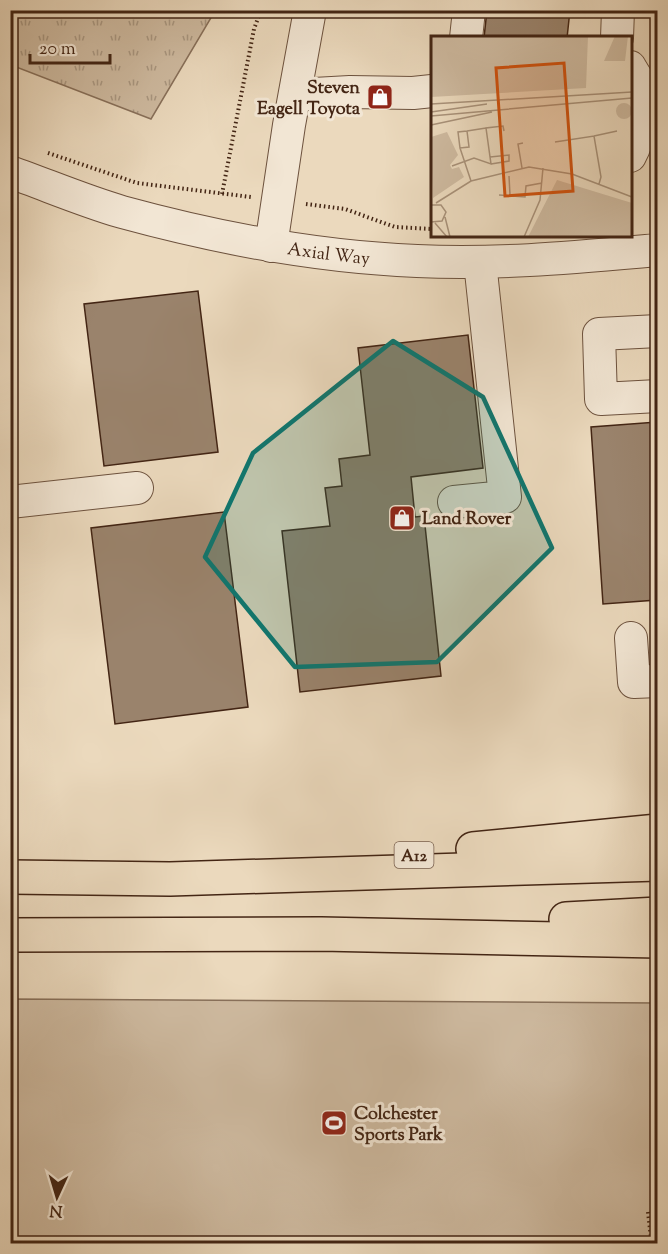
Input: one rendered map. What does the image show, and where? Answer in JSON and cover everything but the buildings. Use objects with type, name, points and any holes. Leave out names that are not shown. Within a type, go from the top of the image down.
[{"type":"highway","name":"A12","points":[[170,879],[657,831]]},
{"type":"highway","name":"A12","points":[[10,877],[170,879],[657,864]]},
{"type":"highway","points":[[321,934],[657,914]]},
{"type":"highway","points":[[10,935],[321,934],[657,941]]},
{"type":"street","points":[[272,246],[310,10]]},
{"type":"street","points":[[466,36],[469,10]]},
{"type":"street","points":[[616,36],[618,10]]},
{"type":"street","points":[[632,71],[640,85],[642,114],[636,145],[632,152]]},
{"type":"street","points":[[296,95],[431,91]]},
{"type":"street","name":"Axial Way","points":[[10,172],[120,211],[272,246],[416,261],[480,262],[657,250]]},
{"type":"street","points":[[454,502],[505,497],[480,262]]},
{"type":"street","points":[[657,331],[599,334],[601,399],[657,396]]},
{"type":"street","points":[[10,502],[137,488]]},
{"type":"street","points":[[631,638],[634,682],[657,681]]},
{"type":"path","points":[[222,194],[254,28],[261,10]]},
{"type":"path","points":[[42,150],[137,183],[345,210],[395,227],[431,229]]},
{"type":"path","points":[[648,1212],[651,1238]]},
{"type":"path","points":[[617,1244],[657,1237]]},
{"type":"highlighted area","points":[[393,341],[483,397],[552,548],[437,662],[295,667],[205,557],[253,453]]},
{"type":"green space","points":[[10,11],[215,11],[151,119],[11,65]]},
{"type":"green space","name":"Colchester Sports Park","points":[[11,999],[657,1003],[657,1243],[11,1243]]},
{"type":"place","name":"Steven Eagell Toyota","points":[[380,97]]},
{"type":"place","name":"Land Rover","points":[[402,518]]},
{"type":"place","name":"Colchester Sports Park","points":[[334,1123]]}]
